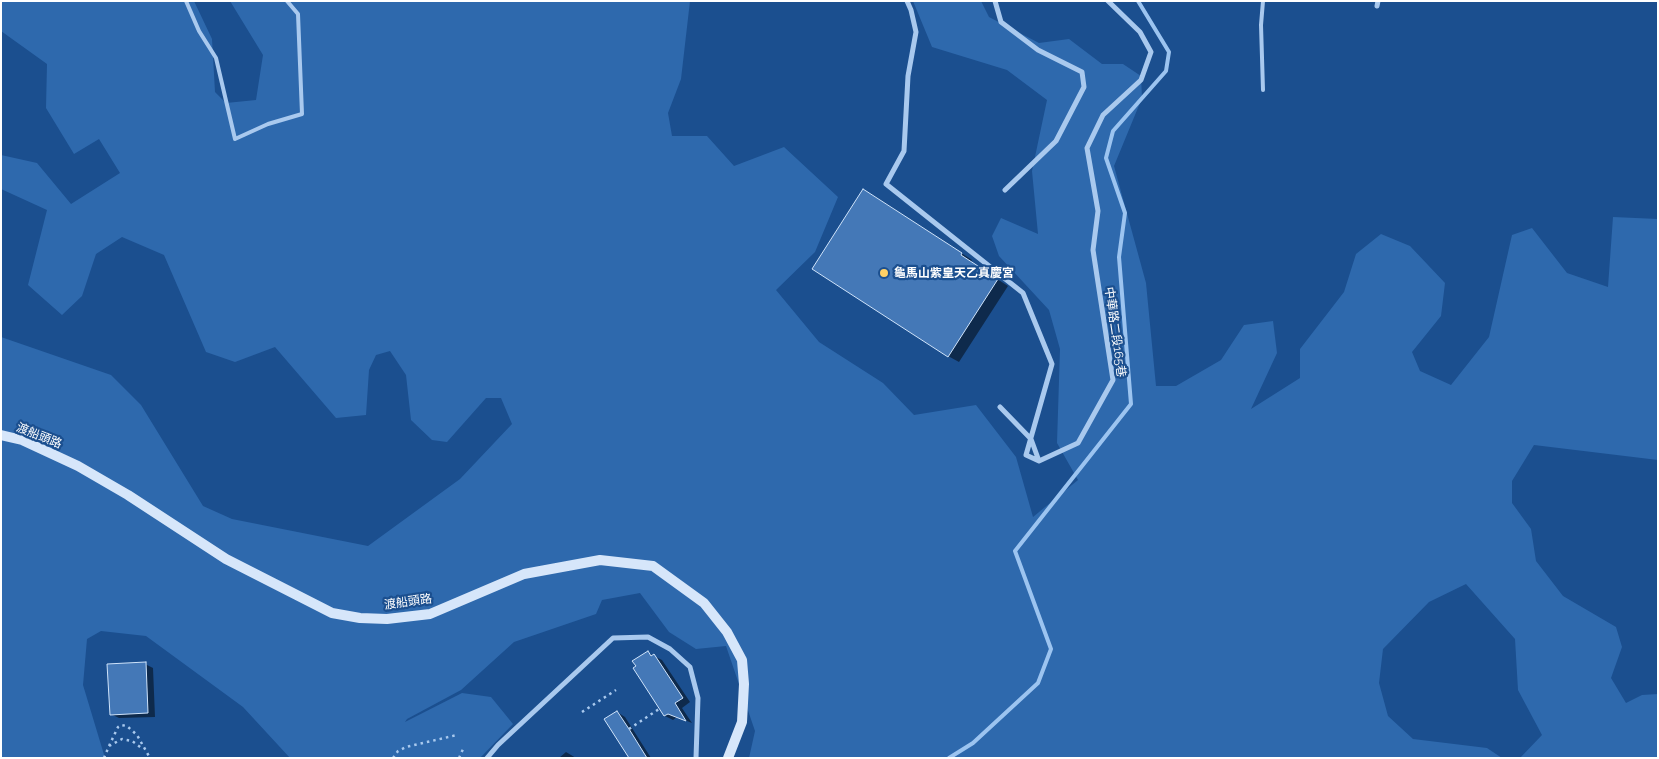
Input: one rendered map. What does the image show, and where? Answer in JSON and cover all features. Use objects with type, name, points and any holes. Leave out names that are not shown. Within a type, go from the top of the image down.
[{"type":"street","points":[[907,1],[916,32],[908,76],[904,151],[886,184],[1023,293],[1052,364],[1026,455],[1039,462]]},
{"type":"street","points":[[996,1],[1001,22],[1038,50],[1082,72],[1084,87],[1056,141],[1005,190]]},
{"type":"street","name":"中華路二段165巷","points":[[1039,462],[1078,443],[1113,380],[1093,250],[1098,211],[1087,148],[1103,115],[1141,80],[1151,52],[1140,32],[1108,1]]},
{"type":"street","points":[[1000,407],[1031,439],[1039,462]]},
{"type":"street","name":"渡船頭路","points":[[1,435],[22,440],[78,466],[128,495],[226,559],[332,613],[360,618],[387,619],[430,614],[524,574],[600,560],[653,566],[704,603],[727,632],[742,660],[744,684],[742,722],[728,758]]},
{"type":"street","points":[[487,758],[498,745],[613,638],[648,637],[670,649],[690,667],[698,698],[696,758]]},
{"type":"lane","points":[[186,1],[199,31],[216,58],[235,139],[268,124],[302,114],[298,14],[287,1]]},
{"type":"lane","points":[[1262,1],[1263,90]]},
{"type":"path","points":[[582,712],[616,690]]},
{"type":"path","points":[[629,729],[659,709]]},
{"type":"path","points":[[104,758],[121,724],[137,735],[150,758]]},
{"type":"path","points":[[393,758],[406,747],[457,735]]},
{"type":"path","points":[[109,746],[122,739],[132,741],[144,750]]},
{"type":"path","points":[[459,758],[464,747]]},
{"type":"shaded area","points":[[1,1],[194,1],[212,39],[215,92],[226,103],[256,100],[263,55],[230,1],[690,1],[681,79],[668,113],[672,136],[707,136],[734,166],[784,147],[838,197],[815,252],[776,290],[819,342],[883,383],[914,415],[976,405],[1016,457],[1033,517],[1078,480],[1057,443],[1060,349],[1049,310],[999,256],[992,236],[1001,218],[1038,234],[1032,171],[1047,100],[1007,70],[932,47],[913,1],[981,1],[989,17],[1039,43],[1069,39],[1102,64],[1123,64],[1141,76],[1142,98],[1114,166],[1146,283],[1156,386],[1176,386],[1221,360],[1244,325],[1273,321],[1277,353],[1251,409],[1300,378],[1300,349],[1344,292],[1356,254],[1381,234],[1410,246],[1445,283],[1441,316],[1412,352],[1420,371],[1451,385],[1489,337],[1512,235],[1532,228],[1567,273],[1608,287],[1613,217],[1658,219],[1658,460],[1534,445],[1512,481],[1512,503],[1531,529],[1536,561],[1563,596],[1616,627],[1622,647],[1611,678],[1626,703],[1642,695],[1658,694],[1658,758],[1520,758],[1542,735],[1518,690],[1515,639],[1466,584],[1429,602],[1383,649],[1379,683],[1388,716],[1413,739],[1487,748],[1502,758],[749,758],[755,731],[726,646],[696,649],[669,632],[640,593],[602,600],[596,614],[514,642],[461,690],[407,719],[405,722],[462,693],[491,697],[513,724],[480,758],[290,758],[243,707],[146,636],[101,631],[87,639],[83,685],[105,758],[1,758],[1,337],[111,375],[141,405],[203,506],[232,519],[368,546],[460,479],[512,424],[501,398],[486,398],[447,442],[432,440],[411,420],[406,375],[390,351],[376,355],[369,370],[366,415],[336,418],[275,347],[235,362],[206,352],[164,255],[122,237],[96,254],[82,296],[62,315],[28,285],[47,210],[1,189],[1,155],[37,163],[71,204],[120,173],[99,139],[74,154],[46,108],[47,64],[1,31]]},
{"type":"building","name":"龜馬山紫皇天乙真慶宮","points":[[863,189],[962,253],[961,255],[998,279],[948,357],[812,269]]},
{"type":"building","points":[[648,651],[651,656],[654,654],[683,698],[675,703],[686,721],[668,714],[664,716],[633,668],[636,666],[632,661]]},
{"type":"building","points":[[146,662],[148,713],[110,715],[107,664]]},
{"type":"building","points":[[617,711],[647,758],[629,758],[604,719]]},
{"type":"waterway","points":[[949,758],[973,743],[1038,683],[1051,649],[1015,551],[1131,404],[1119,257],[1125,213],[1106,158],[1113,131],[1166,71],[1169,52],[1138,1]]},
{"type":"place","name":"龜馬山紫皇天乙真慶宮","points":[[884,273]]}]
